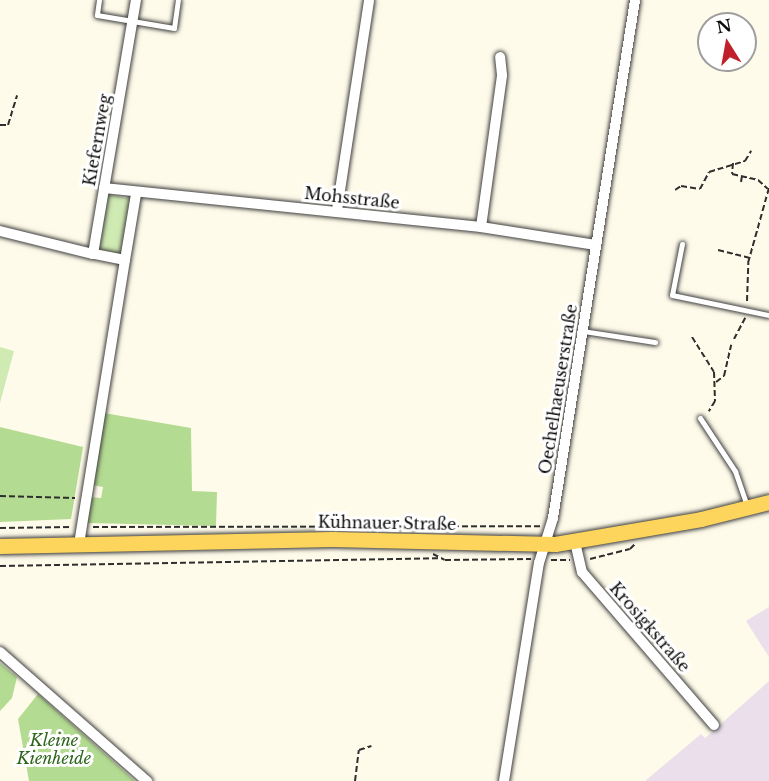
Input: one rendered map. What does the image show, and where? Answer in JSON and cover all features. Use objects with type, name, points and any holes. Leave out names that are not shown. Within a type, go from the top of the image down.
[{"type":"main road","name":"Kühnauer Straße","points":[[0,546],[548,537],[575,542],[769,502]]},
{"type":"street","name":"Kiefernweg","points":[[93,254],[136,0]]},
{"type":"street","points":[[337,210],[369,0]]},
{"type":"street","name":"Oechelhaeuserstraße","points":[[504,781],[539,563],[548,537],[583,331],[635,0]]},
{"type":"street","points":[[481,227],[502,75],[500,57]]},
{"type":"street","name":"Mohsstraße","points":[[104,188],[136,194],[337,210],[481,227],[596,244]]},
{"type":"street","points":[[79,544],[79,527],[96,445],[136,194]]},
{"type":"street","points":[[0,231],[125,260]]},
{"type":"street","name":"Krosigkstraße","points":[[575,542],[582,572],[714,725]]},
{"type":"street","points":[[0,652],[147,781]]},
{"type":"lane","points":[[99,0],[97,15],[174,28],[178,0]]},
{"type":"lane","points":[[682,244],[672,295],[769,315]]},
{"type":"lane","points":[[583,331],[655,342]]},
{"type":"lane","points":[[700,418],[735,471],[748,508]]},
{"type":"path","points":[[0,125],[8,125],[17,95]]},
{"type":"path","points":[[675,190],[681,186],[700,189],[709,172],[732,163],[745,161],[751,151]]},
{"type":"path","points":[[732,163],[732,174],[760,181],[768,188],[749,258],[747,310],[734,339]]},
{"type":"path","points":[[741,183],[742,176]]},
{"type":"path","points":[[718,250],[749,258]]},
{"type":"path","points":[[692,337],[707,355],[716,382],[716,400],[709,411]]},
{"type":"path","points":[[716,382],[724,376],[731,345]]},
{"type":"path","points":[[0,496],[84,497]]},
{"type":"path","points":[[0,528],[305,524],[544,526],[548,537]]},
{"type":"path","points":[[0,566],[430,561],[439,558]]},
{"type":"path","points":[[355,781],[359,750],[371,746]]},
{"type":"shaded area","points":[[769,607],[769,657],[746,621]]},
{"type":"shaded area","points":[[769,681],[769,781],[645,781],[701,734],[705,738]]},
{"type":"green space","points":[[106,194],[131,199],[121,254],[96,250]]},
{"type":"green space","points":[[0,347],[14,351],[0,403]]},
{"type":"green space","points":[[104,413],[191,428],[192,491],[217,492],[216,526],[87,523],[90,497],[101,498],[103,487],[93,485]]},
{"type":"green space","points":[[0,427],[83,447],[71,519],[0,522]]},
{"type":"green space","name":"Kleine Kienheide","points":[[0,663],[17,677],[12,698],[0,711]]},
{"type":"green space","name":"Kleine Kienheide","points":[[38,694],[135,781],[29,781],[18,719]]}]
